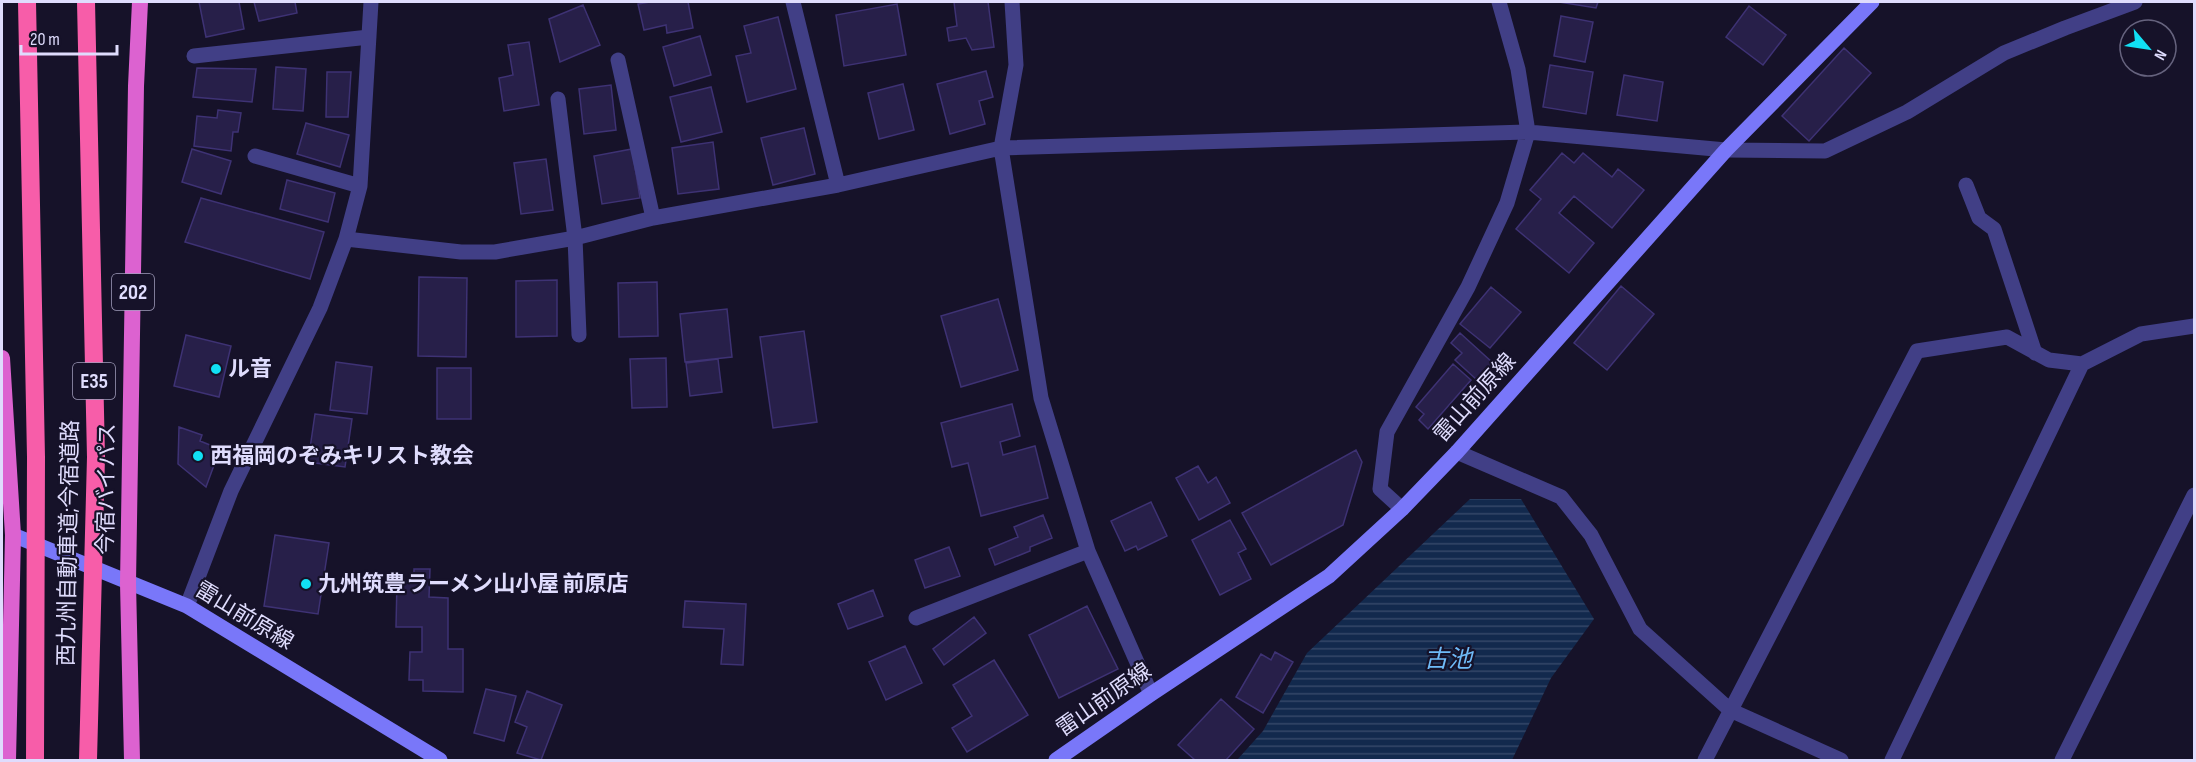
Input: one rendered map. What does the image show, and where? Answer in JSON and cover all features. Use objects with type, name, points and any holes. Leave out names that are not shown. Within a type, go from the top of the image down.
[{"type":"highway","name":"西九州自動車道;今宿道路","points":[[27,2],[36,457],[35,760]]},
{"type":"highway","name":"西九州自動車道;今宿道路","points":[[86,2],[96,457],[88,760]]},
{"type":"highway","name":"今宿バイパス","points":[[132,760],[128,583],[136,86],[140,2]]},
{"type":"highway","points":[[2,358],[13,535],[8,760]]},
{"type":"main road","name":"雷山前原線","points":[[1056,760],[1329,576],[1402,509],[1457,452],[1726,150],[1872,2]]},
{"type":"main road","name":"雷山前原線","points":[[13,535],[187,606],[440,760]]},
{"type":"street","points":[[187,606],[231,491],[320,308],[346,239],[360,186],[371,2]]},
{"type":"street","points":[[793,2],[838,185]]},
{"type":"street","points":[[1012,2],[1016,65],[1001,148],[1041,398],[1088,550],[1151,694]]},
{"type":"street","points":[[1402,509],[1380,489],[1387,432],[1468,287],[1507,203],[1528,132],[1518,69],[1499,2]]},
{"type":"street","points":[[346,239],[461,252],[495,252],[575,238],[653,218],[838,185],[1001,148],[1528,132],[1726,150],[1825,151],[1907,112],[2004,54],[2135,2]]},
{"type":"street","points":[[194,56],[369,38]]},
{"type":"street","points":[[618,60],[653,218]]},
{"type":"street","points":[[558,99],[575,238],[579,335]]},
{"type":"street","points":[[255,156],[360,186]]},
{"type":"street","points":[[1966,185],[1979,218],[1994,229],[2035,353]]},
{"type":"street","points":[[1705,760],[1917,351],[2007,337],[2049,360],[2082,364],[2141,334],[2194,326]]},
{"type":"street","points":[[1892,760],[2082,364]]},
{"type":"street","points":[[1457,452],[1561,497],[1591,535],[1640,629],[1730,710],[1841,760]]},
{"type":"street","points":[[2062,760],[2194,495]]},
{"type":"street","points":[[916,618],[1088,550]]},
{"type":"water","name":"古池","points":[[1470,499],[1521,499],[1594,619],[1551,678],[1512,760],[1237,760],[1263,731],[1307,653]]},
{"type":"building","points":[[199,2],[239,2],[244,29],[206,37]]},
{"type":"building","points":[[254,2],[295,2],[297,13],[259,21]]},
{"type":"building","points":[[688,2],[693,28],[667,33],[666,25],[644,30],[638,4]]},
{"type":"building","points":[[954,2],[988,2],[994,47],[972,50],[966,38],[949,41],[947,28],[957,26]]},
{"type":"building","points":[[1559,2],[1598,2],[1596,8]]},
{"type":"building","points":[[897,4],[906,55],[844,66],[836,15]]},
{"type":"building","points":[[583,5],[600,45],[560,62],[549,19]]},
{"type":"building","points":[[1749,6],[1786,35],[1763,65],[1726,37]]},
{"type":"building","points":[[1561,16],[1593,22],[1585,62],[1554,56]]},
{"type":"building","points":[[778,17],[796,89],[747,102],[736,56],[751,53],[744,26]]},
{"type":"building","points":[[700,36],[711,75],[674,86],[663,47]]},
{"type":"building","points":[[529,42],[539,105],[504,111],[499,78],[513,75],[508,45]]},
{"type":"building","points":[[1844,48],[1871,73],[1809,141],[1782,116]]},
{"type":"building","points":[[1550,65],[1593,72],[1586,114],[1543,107]]},
{"type":"building","points":[[276,67],[306,69],[303,111],[273,109]]},
{"type":"building","points":[[197,68],[256,69],[252,102],[193,97]]},
{"type":"building","points":[[986,71],[993,97],[979,101],[985,124],[950,134],[937,84]]},
{"type":"building","points":[[327,72],[351,72],[348,117],[326,117]]},
{"type":"building","points":[[1624,75],[1663,82],[1657,121],[1617,115]]},
{"type":"building","points":[[903,84],[914,130],[879,139],[868,93]]},
{"type":"building","points":[[611,85],[616,130],[584,134],[579,89]]},
{"type":"building","points":[[711,87],[722,132],[681,142],[670,97]]},
{"type":"building","points":[[218,110],[241,113],[238,132],[233,132],[231,151],[194,146],[197,116],[217,118]]},
{"type":"building","points":[[306,123],[349,135],[340,167],[297,154]]},
{"type":"building","points":[[804,128],[815,174],[773,185],[761,138]]},
{"type":"building","points":[[713,142],[719,189],[678,194],[672,148]]},
{"type":"building","points":[[192,149],[231,161],[221,194],[182,182]]},
{"type":"building","points":[[632,149],[640,198],[602,204],[594,156]]},
{"type":"building","points":[[1562,153],[1574,163],[1583,153],[1612,177],[1618,169],[1644,190],[1612,228],[1574,196],[1559,213],[1594,243],[1569,273],[1516,229],[1541,199],[1530,190]]},
{"type":"building","points":[[546,159],[553,210],[521,214],[514,163]]},
{"type":"building","points":[[287,180],[335,193],[328,222],[280,209]]},
{"type":"building","points":[[201,198],[324,232],[310,279],[185,242]]},
{"type":"building","points":[[419,277],[467,278],[466,357],[418,356]]},
{"type":"building","points":[[557,280],[557,336],[516,337],[516,281]]},
{"type":"building","points":[[657,282],[658,336],[619,337],[618,283]]},
{"type":"building","points":[[1621,286],[1654,314],[1607,370],[1574,343]]},
{"type":"building","points":[[1491,287],[1521,312],[1490,348],[1460,324]]},
{"type":"building","points":[[998,299],[1018,370],[961,387],[941,316]]},
{"type":"building","points":[[727,309],[732,357],[685,362],[680,314]]},
{"type":"building","points":[[804,331],[817,422],[773,428],[760,337]]},
{"type":"building","points":[[1460,333],[1493,363],[1477,380],[1455,360],[1462,353],[1451,343]]},
{"type":"building","points":[[186,335],[231,346],[219,397],[174,386]]},
{"type":"building","points":[[666,358],[667,407],[632,408],[630,359]]},
{"type":"building","points":[[718,359],[722,392],[690,396],[686,363]]},
{"type":"building","points":[[336,362],[372,367],[367,414],[330,410]]},
{"type":"building","points":[[1453,364],[1471,380],[1428,429],[1419,420],[1424,414],[1416,407]]},
{"type":"building","points":[[437,368],[471,368],[471,419],[437,419]]},
{"type":"building","points":[[1012,404],[1020,436],[1000,442],[1003,455],[1035,446],[1048,498],[981,516],[968,463],[952,467],[941,423]]},
{"type":"building","points":[[315,414],[352,419],[345,467],[308,462]]},
{"type":"building","name":"西福岡のぞみキリスト教会","points":[[179,427],[202,435],[200,441],[220,449],[206,487],[178,464]]},
{"type":"building","points":[[1356,450],[1362,462],[1343,525],[1271,565],[1242,513]]},
{"type":"building","points":[[1198,466],[1208,483],[1216,477],[1230,503],[1199,520],[1176,478]]},
{"type":"building","points":[[1151,502],[1167,536],[1138,550],[1136,546],[1125,551],[1111,521]]},
{"type":"building","points":[[1043,515],[1052,538],[1030,547],[1030,551],[995,565],[989,549],[1018,537],[1014,527]]},
{"type":"building","points":[[1230,520],[1246,549],[1238,553],[1251,579],[1220,595],[1192,540]]},
{"type":"building","points":[[275,535],[329,543],[318,614],[264,606]]},
{"type":"building","points":[[949,547],[960,576],[925,588],[915,560]]},
{"type":"building","points":[[414,569],[430,569],[429,597],[448,598],[448,649],[463,649],[463,692],[423,691],[423,680],[409,680],[410,652],[422,652],[422,627],[396,627],[397,582],[414,582]]},
{"type":"building","points":[[873,590],[883,616],[848,629],[838,604]]},
{"type":"building","points":[[685,601],[746,604],[743,665],[721,664],[724,629],[683,627]]},
{"type":"building","points":[[1087,606],[1118,669],[1059,698],[1029,635]]},
{"type":"building","points":[[974,617],[986,633],[944,665],[933,649]]},
{"type":"building","points":[[905,646],[922,683],[886,700],[869,662]]},
{"type":"building","points":[[1275,652],[1293,662],[1263,713],[1236,697],[1261,654],[1271,660]]},
{"type":"building","points":[[994,660],[1028,715],[967,752],[952,728],[972,716],[953,685]]},
{"type":"building","points":[[486,689],[516,696],[504,741],[474,733]]},
{"type":"building","points":[[527,691],[562,705],[541,760],[517,753],[527,727],[515,722]]},
{"type":"building","points":[[1221,699],[1254,729],[1226,760],[1195,760],[1178,745]]},
{"type":"place","name":"ル音","points":[[216,369]]},
{"type":"place","name":"西福岡のぞみキリスト教会","points":[[198,456]]},
{"type":"place","name":"九州筑豊ラーメン山小屋 前原店","points":[[306,584]]}]
